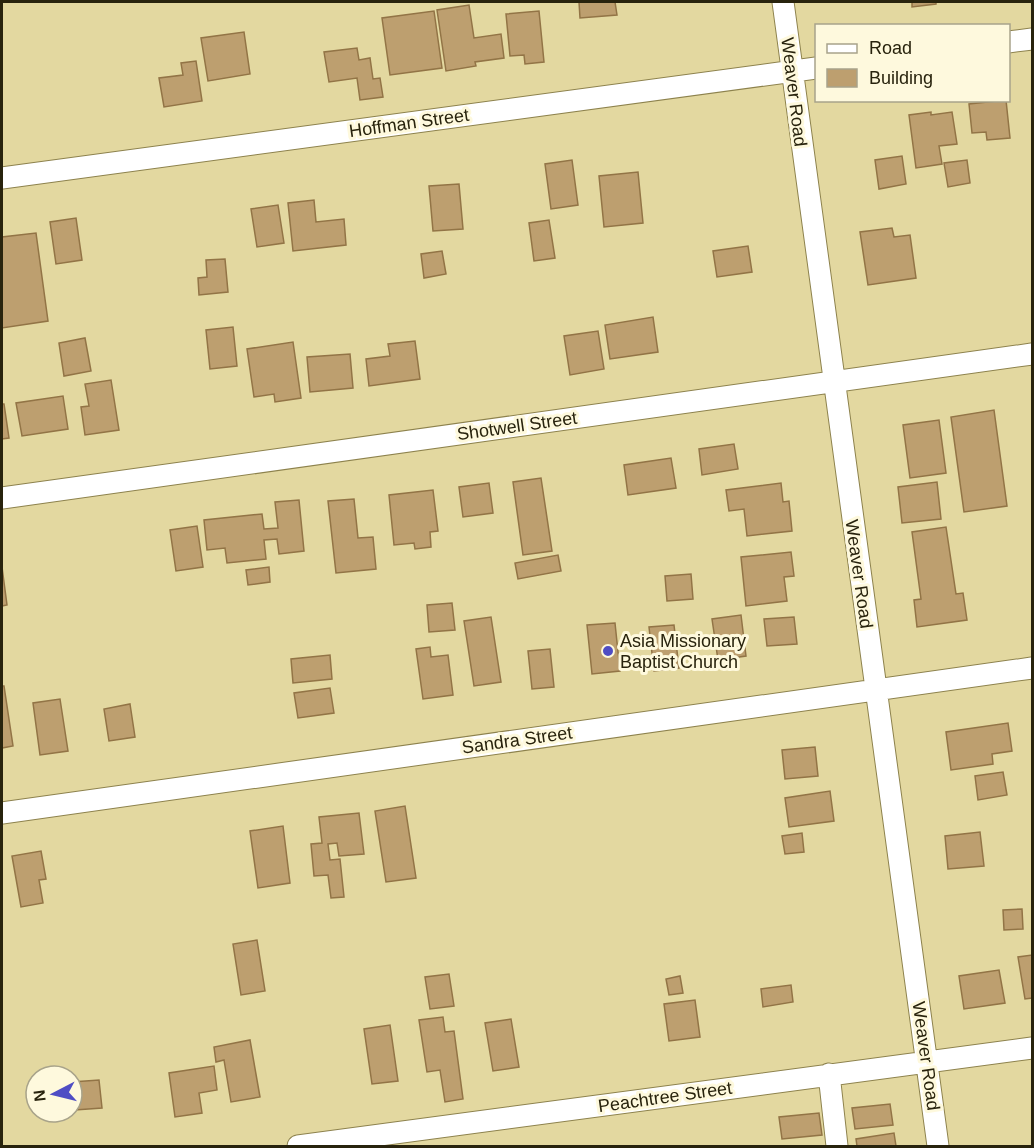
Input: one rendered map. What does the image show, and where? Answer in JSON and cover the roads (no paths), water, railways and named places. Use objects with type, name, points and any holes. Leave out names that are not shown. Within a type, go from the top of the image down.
[{"type":"street","name":"Weaver Road","points":[[783,2],[874,690],[938,1146]]},
{"type":"street","points":[[1010,42],[1032,39]]},
{"type":"street","name":"Hoffman Street","points":[[2,178],[815,68]]},
{"type":"street","name":"Shotwell Street","points":[[2,498],[1032,354]]},
{"type":"street","name":"Sandra Street","points":[[2,813],[1032,668]]},
{"type":"street","name":"Peachtree Street","points":[[298,1146],[1032,1048]]},
{"type":"street","points":[[829,1074],[837,1146]]},
{"type":"place","name":"Asia Missionary Baptist Church","points":[[608,651]]}]
